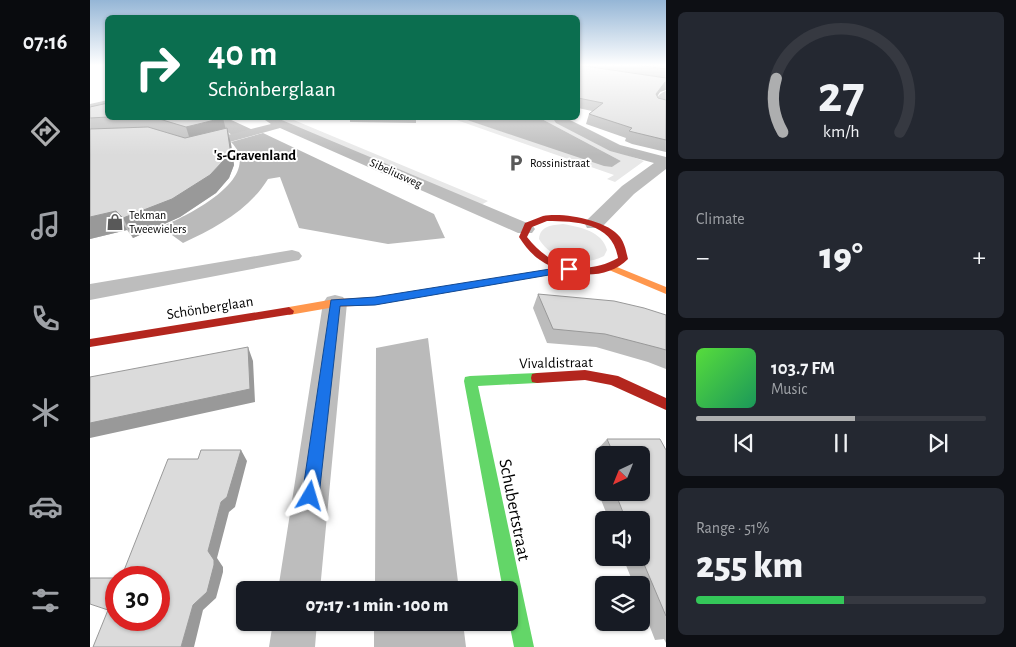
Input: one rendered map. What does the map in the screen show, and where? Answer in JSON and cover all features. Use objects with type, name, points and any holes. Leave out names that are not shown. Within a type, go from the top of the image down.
[{"type":"street","points":[[665,95],[658,104],[666,106]]},
{"type":"street","points":[[90,107],[105,104]]},
{"type":"street","name":"Sibeliusweg","points":[[300,120],[539,219]]},
{"type":"street","points":[[560,120],[615,148],[666,162]]},
{"type":"street","points":[[182,146],[190,149],[224,141],[271,122]]},
{"type":"street","name":"Sibeliusweg","points":[[271,122],[525,229]]},
{"type":"street","points":[[594,224],[628,190],[666,162]]},
{"type":"street","points":[[570,218],[594,224],[613,235],[624,248],[629,256],[620,264],[594,272],[569,269],[532,256],[525,243],[525,229],[539,219],[570,218]]},
{"type":"street","points":[[90,292],[292,256]]},
{"type":"street","points":[[612,268],[666,291]]},
{"type":"street","name":"Schönberglaan","points":[[90,344],[335,302],[375,301],[569,269]]},
{"type":"street","name":"Schönberglaan","points":[[335,302],[367,291]]},
{"type":"street","points":[[300,581],[335,302]]},
{"type":"street","name":"Vivaldistraat","points":[[470,381],[585,374],[613,380],[666,404]]},
{"type":"street","name":"Schubertstraat","points":[[470,381],[524,647]]},
{"type":"street","points":[[292,647],[294,631]]},
{"type":"shaded area","points":[[111,120],[231,120],[253,130],[232,135],[226,131]]},
{"type":"shaded area","points":[[280,120],[294,120],[488,201],[479,206]]},
{"type":"shaded area","points":[[457,120],[467,120],[612,167],[621,161],[544,120],[556,120],[609,149],[644,161],[615,182],[607,179],[614,175]]},
{"type":"shaded area","points":[[467,120],[544,120],[621,161],[612,167],[604,166]]},
{"type":"shaded area","points":[[263,133],[434,214],[445,238],[388,244],[299,228],[280,177],[268,179],[241,209],[219,224],[183,243],[161,227],[203,205],[231,182],[238,169],[239,156],[231,142]]},
{"type":"shaded area","points":[[563,224],[595,234],[600,238],[607,250],[604,256],[587,261],[578,261],[568,260],[551,252],[539,239],[540,235],[547,227]]},
{"type":"shaded area","points":[[428,338],[458,581],[375,581],[376,348]]},
{"type":"shaded area","points":[[374,631],[464,631],[466,647],[374,647]]},
{"type":"building","points":[[580,95],[657,95],[658,98],[666,100],[666,140],[629,131],[632,128],[589,114],[603,103],[580,98]]},
{"type":"building","points":[[105,104],[105,117],[90,118],[90,107]]},
{"type":"building","points":[[163,120],[215,120],[186,127]]},
{"type":"building","points":[[148,127],[185,138],[227,128],[230,148],[224,160],[210,175],[172,199],[123,218],[116,211],[90,217],[90,129]]},
{"type":"building","points":[[538,294],[614,301],[666,315],[666,350],[605,334],[553,329]]},
{"type":"building","points":[[248,347],[250,389],[90,423],[90,377]]},
{"type":"building","points":[[607,439],[660,439],[666,450],[666,616],[645,566],[650,566],[650,511],[622,511],[619,501],[650,501],[650,446],[610,446]]},
{"type":"building","points":[[201,450],[241,450],[227,497],[221,502],[208,551],[214,560],[214,565],[207,592],[193,605],[181,647],[93,647],[105,617],[105,631],[170,631],[170,566],[126,566],[168,459],[198,459]]},
{"type":"building","points":[[90,578],[105,578],[105,609],[90,604]]},
{"type":"traffic: fast","points":[[524,647],[470,381],[537,378]]},
{"type":"traffic: slow","points":[[612,268],[666,291]]},
{"type":"traffic: slow","points":[[289,311],[335,303],[375,301],[569,269]]},
{"type":"traffic: jam","points":[[546,218],[583,221],[606,230],[615,237],[621,247],[623,259],[611,266],[597,270],[583,271],[555,265],[542,258],[523,237],[528,225],[546,218]]},
{"type":"traffic: jam","points":[[90,343],[289,311]]},
{"type":"traffic: jam","points":[[537,378],[585,375],[613,380],[666,404]]},
{"type":"place","name":"Rossinistraat","points":[[516,163]]},
{"type":"place","name":"Tekman Tweewielers","points":[[115,222]]},
{"type":"district","name":"'s-Gravenland","points":[[255,155]]},
{"type":"route","points":[[310,496],[335,302],[375,301],[569,269]]}]
